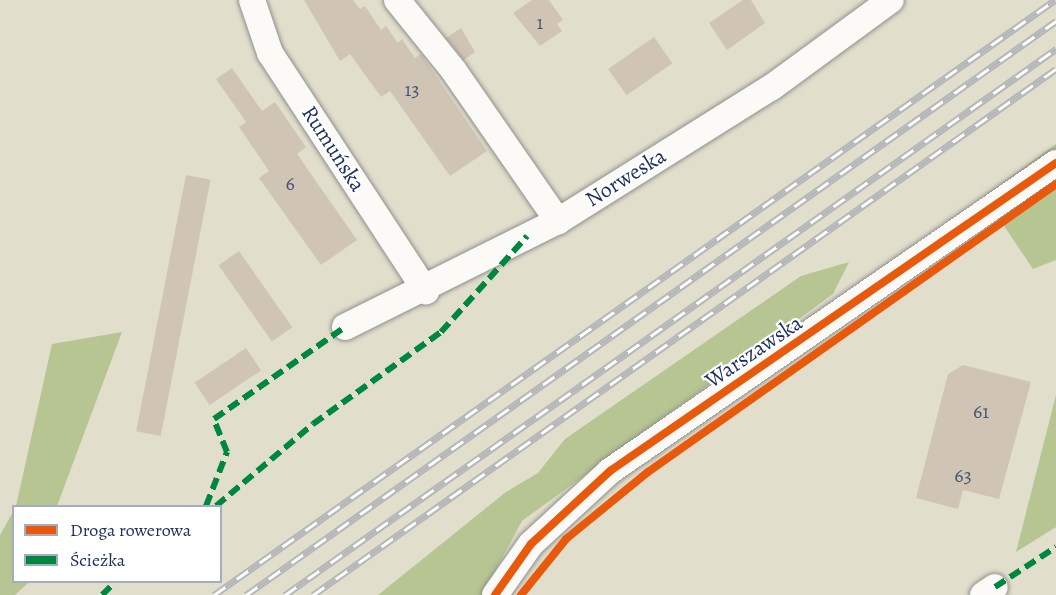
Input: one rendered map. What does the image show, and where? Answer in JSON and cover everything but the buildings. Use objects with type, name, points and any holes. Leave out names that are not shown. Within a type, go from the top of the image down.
[{"type":"street","name":"Rumuńska","points":[[252,0],[270,53],[426,291]]},
{"type":"street","points":[[397,0],[454,71],[558,221]]},
{"type":"street","name":"Norweska","points":[[345,327],[426,291],[558,221],[772,87],[891,0]]},
{"type":"street","name":"Warszawska","points":[[495,595],[531,544],[610,471],[1056,163]]},
{"type":"green space","points":[[1056,144],[1056,260],[1033,269],[984,196]]},
{"type":"green space","points":[[849,262],[833,294],[522,521],[482,595],[378,595],[506,492],[538,473],[565,439],[801,276]]},
{"type":"green space","points":[[122,332],[57,505],[16,505],[52,344]]},
{"type":"green space","points":[[1056,395],[1056,527],[1016,552]]},
{"type":"green space","points":[[12,514],[12,583],[28,583],[15,595],[0,595],[0,535]]},
{"type":"railway","points":[[214,595],[1055,0]]},
{"type":"railway","points":[[246,595],[1056,21]]},
{"type":"railway","points":[[285,595],[1056,49]]},
{"type":"railway","points":[[313,595],[1056,69]]},
{"type":"marked path","points":[[217,505],[313,424],[441,332],[527,236]]},
{"type":"marked path","points":[[206,505],[227,452],[214,419],[345,327]]},
{"type":"marked path","points":[[995,587],[1056,547]]},
{"type":"marked path","points":[[102,595],[114,583]]},
{"type":"cycle path","points":[[495,595],[531,544],[610,471],[1056,163]]},
{"type":"cycle path","points":[[521,595],[566,539],[648,472],[1056,184]]}]
